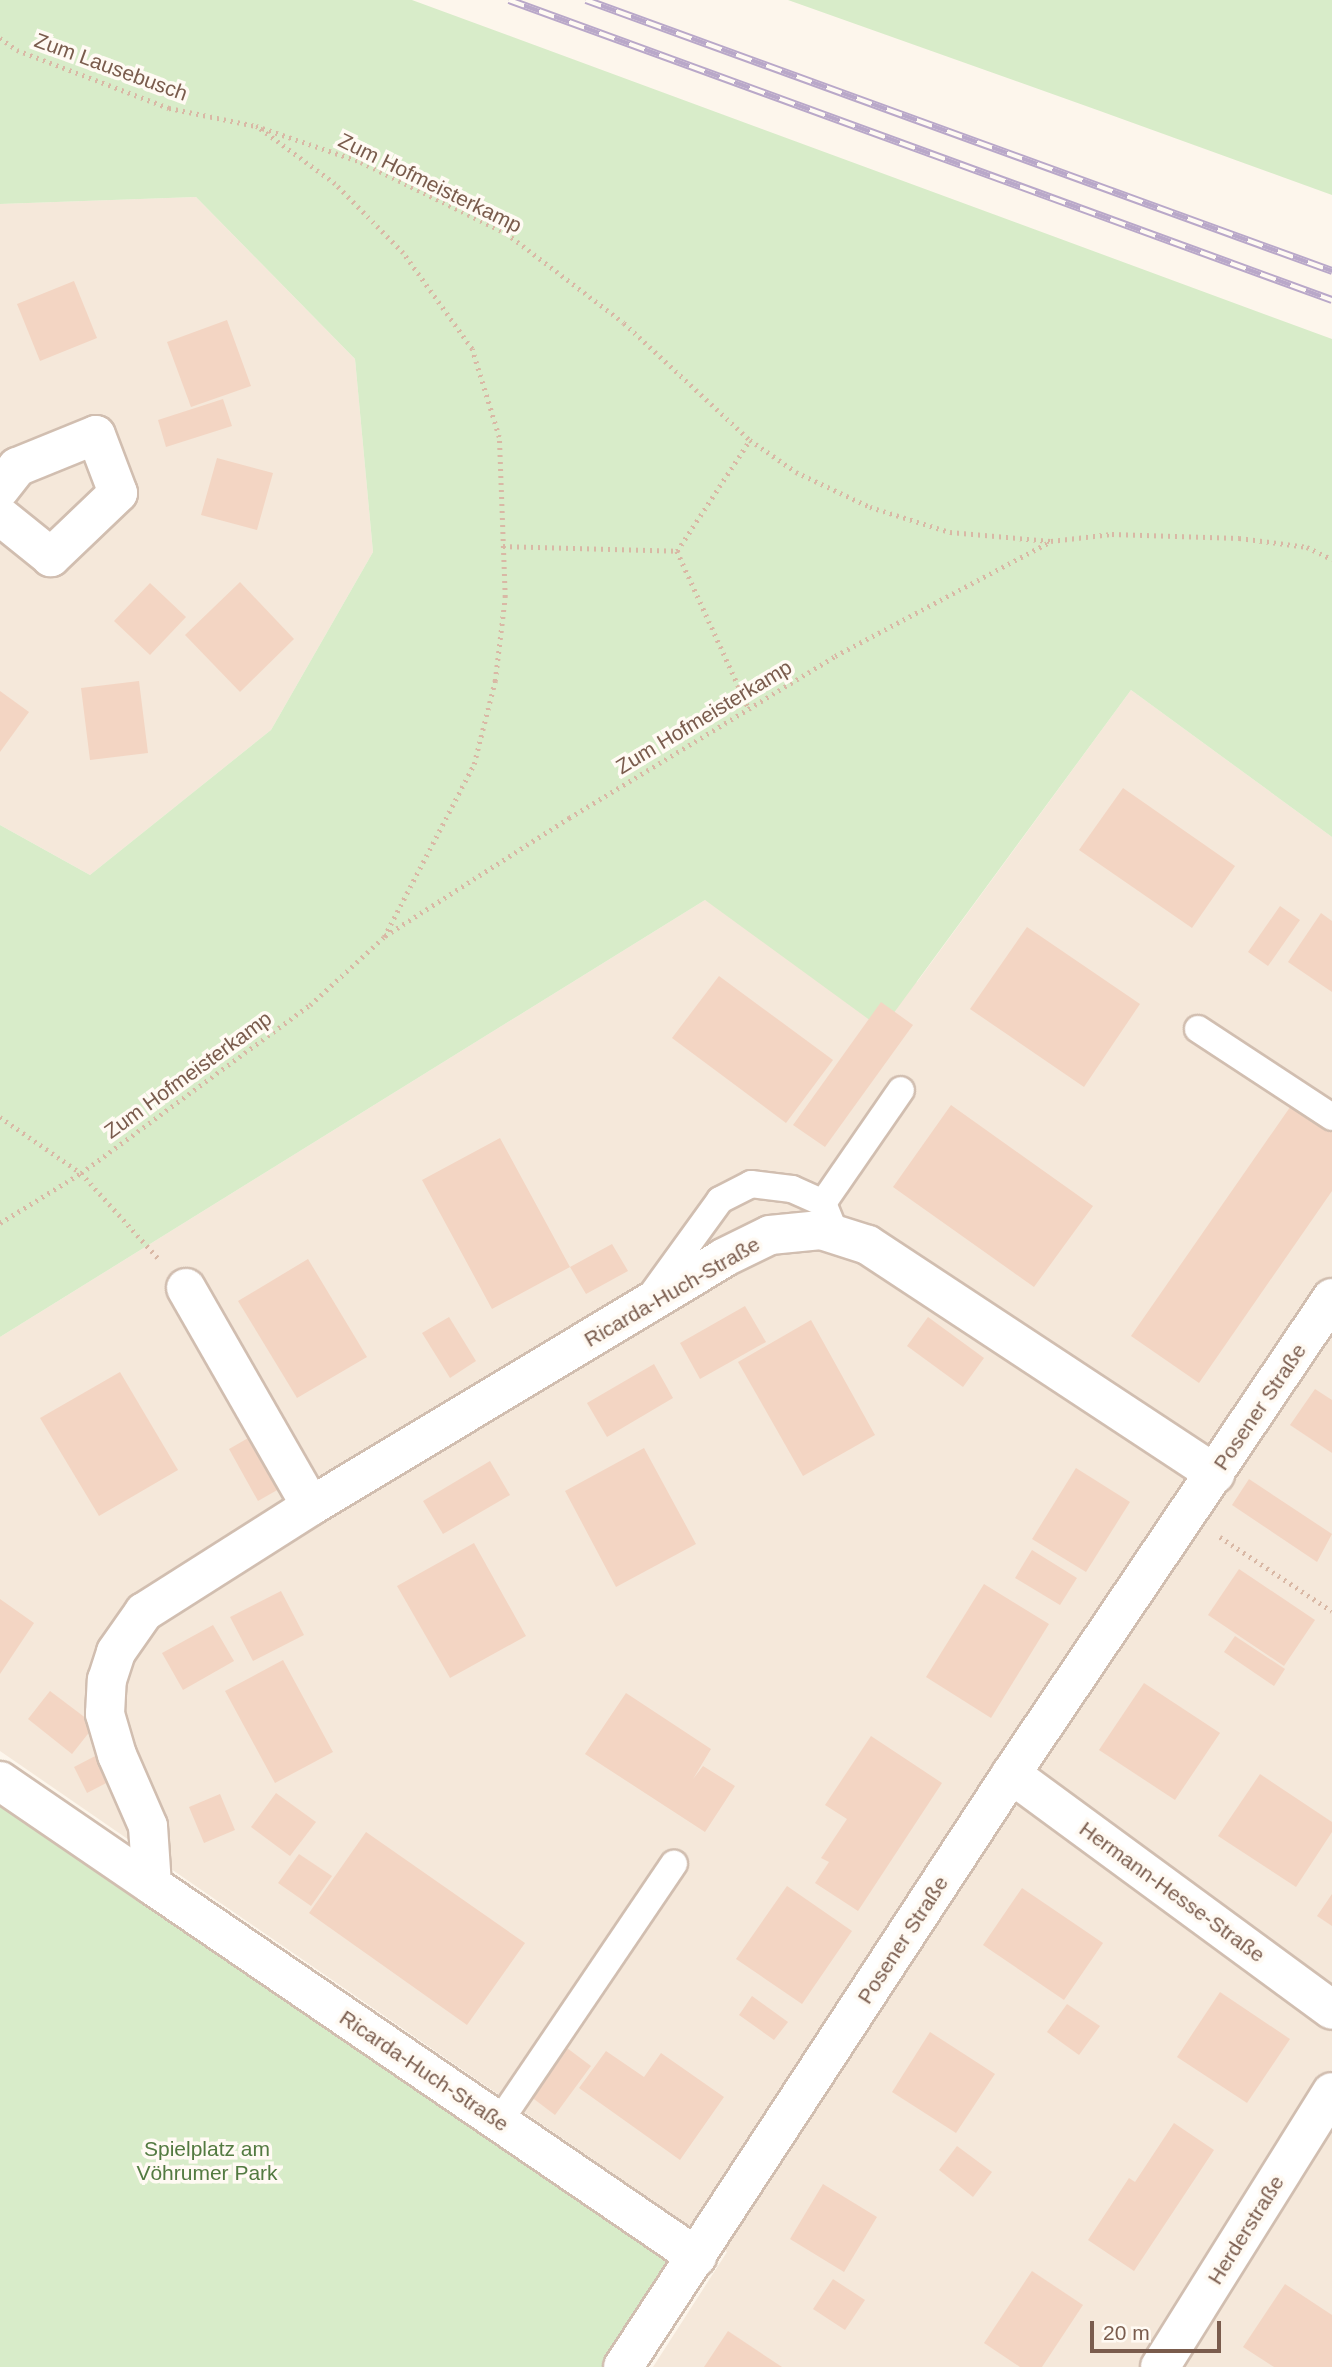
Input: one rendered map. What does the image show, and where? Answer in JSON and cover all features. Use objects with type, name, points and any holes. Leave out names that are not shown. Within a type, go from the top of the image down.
[{"type":"street","points":[[0,489],[18,467],[96,435],[118,493],[51,557],[0,516]]},
{"type":"street","name":"Ricarda-Huch-Straße","points":[[152,1885],[148,1826],[117,1755],[105,1714],[107,1680],[116,1652],[144,1612],[311,1506],[723,1258],[770,1236],[821,1230],[830,1219],[1215,1474]]},
{"type":"street","points":[[186,1288],[311,1506]]},
{"type":"street","name":"Posener Straße","points":[[623,2367],[1011,1774],[1332,1298]]},
{"type":"street","name":"Hermann-Hesse-Straße","points":[[1011,1774],[1332,2010]]},
{"type":"street","name":"Ricarda-Huch-Straße","points":[[0,1781],[696,2257]]},
{"type":"street","name":"Herderstraße","points":[[1160,2367],[1332,2092]]},
{"type":"lane","points":[[1198,1028],[1332,1117]]},
{"type":"lane","points":[[640,1310],[720,1200],[751,1184],[792,1189],[830,1219],[901,1090]]},
{"type":"lane","points":[[499,2122],[674,1864]]},
{"type":"path","name":"Zum Lausebusch","points":[[0,38],[17,50],[169,108],[256,126]]},
{"type":"path","name":"Zum Hofmeisterkamp","points":[[256,126],[361,162],[506,233],[624,323],[750,440],[796,472],[870,507],[950,532],[1051,541],[1112,534],[1239,538],[1307,547],[1332,559]]},
{"type":"path","name":"Zum Hofmeisterkamp","points":[[256,126],[335,184],[403,253],[472,349],[499,437],[505,597],[495,681],[474,764],[384,937]]},
{"type":"path","points":[[677,551],[750,440]]},
{"type":"path","name":"Zum Hofmeisterkamp","points":[[0,1223],[81,1173],[310,1004],[384,937],[569,818],[835,656],[1051,541]]},
{"type":"path","points":[[503,546],[677,551]]},
{"type":"path","points":[[677,551],[749,709]]},
{"type":"path","points":[[0,1117],[81,1173],[186,1288]]},
{"type":"path","points":[[1187,1515],[1332,1611]]},
{"type":"shaded area","points":[[196,197],[355,359],[373,552],[271,730],[90,875],[0,825],[0,204]]},
{"type":"shaded area","points":[[1131,690],[1332,837],[1332,2367],[653,2367],[727,2252],[0,1751],[0,1337],[705,900],[917,982]]},
{"type":"green space","points":[[0,0],[412,0],[1332,339],[1332,837],[1131,690],[882,1029],[705,900],[0,1337],[0,825],[90,875],[271,730],[373,552],[355,359],[196,197],[0,204]]},
{"type":"green space","points":[[788,0],[1332,0],[1332,195],[1100,111]]},
{"type":"green space","name":"Spielplatz am Vöhrumer Park","points":[[0,1759],[697,2257],[623,2367],[0,2367]]},
{"type":"building","points":[[74,281],[97,338],[40,361],[17,304]]},
{"type":"building","points":[[227,320],[251,386],[191,407],[167,342]]},
{"type":"building","points":[[223,399],[232,426],[166,447],[158,420]]},
{"type":"building","points":[[217,458],[273,473],[257,530],[201,515]]},
{"type":"building","points":[[240,582],[294,639],[240,692],[185,635]]},
{"type":"building","points":[[150,583],[186,617],[150,655],[114,621]]},
{"type":"building","points":[[139,681],[148,753],[90,760],[81,688]]},
{"type":"building","points":[[0,691],[29,712],[0,752]]},
{"type":"building","points":[[1123,788],[1235,866],[1192,928],[1079,850]]},
{"type":"building","points":[[1280,906],[1300,920],[1268,966],[1248,952]]},
{"type":"building","points":[[1321,913],[1332,921],[1332,992],[1288,962]]},
{"type":"building","points":[[1027,927],[1140,1004],[1084,1087],[970,1009]]},
{"type":"building","points":[[719,976],[833,1060],[786,1123],[672,1038]]},
{"type":"building","points":[[881,1002],[913,1025],[825,1147],[793,1125]]},
{"type":"building","points":[[1295,1100],[1332,1125],[1332,1191],[1199,1383],[1131,1336]]},
{"type":"building","points":[[951,1105],[1093,1206],[1034,1287],[893,1187]]},
{"type":"building","points":[[500,1138],[570,1267],[492,1309],[422,1180]]},
{"type":"building","points":[[612,1244],[628,1271],[586,1294],[570,1267]]},
{"type":"building","points":[[308,1259],[367,1357],[297,1398],[238,1301]]},
{"type":"building","points":[[745,1306],[766,1342],[700,1379],[680,1343]]},
{"type":"building","points":[[449,1317],[476,1361],[450,1378],[422,1333]]},
{"type":"building","points":[[928,1317],[984,1358],[963,1387],[907,1346]]},
{"type":"building","points":[[811,1320],[875,1435],[803,1476],[738,1362]]},
{"type":"building","points":[[654,1364],[673,1398],[607,1437],[587,1403]]},
{"type":"building","points":[[120,1372],[178,1470],[99,1516],[40,1418]]},
{"type":"building","points":[[1315,1389],[1332,1400],[1332,1453],[1290,1425]]},
{"type":"building","points":[[257,1433],[286,1485],[258,1501],[229,1449]]},
{"type":"building","points":[[644,1448],[696,1544],[616,1587],[565,1491]]},
{"type":"building","points":[[490,1461],[510,1495],[443,1534],[423,1501]]},
{"type":"building","points":[[1076,1468],[1130,1502],[1086,1572],[1032,1539]]},
{"type":"building","points":[[1249,1479],[1332,1534],[1317,1562],[1232,1505]]},
{"type":"building","points":[[474,1543],[526,1636],[450,1678],[397,1586]]},
{"type":"building","points":[[1032,1550],[1077,1578],[1060,1605],[1015,1578]]},
{"type":"building","points":[[1239,1569],[1315,1620],[1284,1666],[1208,1615]]},
{"type":"building","points":[[984,1584],[1049,1624],[991,1718],[926,1677]]},
{"type":"building","points":[[281,1591],[304,1635],[253,1661],[230,1617]]},
{"type":"building","points":[[0,1599],[34,1623],[0,1674]]},
{"type":"building","points":[[213,1625],[234,1661],[183,1690],[162,1653]]},
{"type":"building","points":[[1235,1636],[1285,1669],[1274,1686],[1224,1652]]},
{"type":"building","points":[[283,1660],[333,1752],[275,1783],[225,1691]]},
{"type":"building","points":[[1144,1683],[1220,1733],[1175,1800],[1099,1750]]},
{"type":"building","points":[[50,1691],[95,1725],[72,1754],[28,1719]]},
{"type":"building","points":[[626,1693],[711,1749],[693,1779],[703,1766],[735,1786],[705,1832],[585,1754]]},
{"type":"building","points":[[871,1736],[942,1783],[858,1911],[815,1883],[829,1862],[821,1858],[847,1819],[825,1805]]},
{"type":"building","points":[[101,1753],[114,1779],[87,1793],[74,1767]]},
{"type":"building","points":[[1260,1774],[1332,1822],[1332,1832],[1296,1887],[1218,1836]]},
{"type":"building","points":[[276,1793],[316,1822],[290,1856],[251,1827]]},
{"type":"building","points":[[220,1794],[235,1830],[204,1843],[189,1807]]},
{"type":"building","points":[[366,1832],[525,1943],[467,2025],[309,1913]]},
{"type":"building","points":[[299,1854],[332,1876],[311,1906],[278,1883]]},
{"type":"building","points":[[787,1886],[852,1931],[802,2004],[736,1959]]},
{"type":"building","points":[[1022,1888],[1103,1943],[1064,2000],[983,1945]]},
{"type":"building","points":[[1332,1894],[1332,1926],[1317,1916]]},
{"type":"building","points":[[1220,1992],[1290,2039],[1247,2103],[1177,2057]]},
{"type":"building","points":[[752,1996],[788,2022],[774,2040],[739,2015]]},
{"type":"building","points":[[1067,2004],[1100,2026],[1079,2055],[1047,2032]]},
{"type":"building","points":[[930,2032],[995,2074],[956,2133],[892,2092]]},
{"type":"building","points":[[563,2045],[591,2066],[555,2115],[526,2093]]},
{"type":"building","points":[[606,2051],[644,2077],[661,2053],[724,2097],[680,2160],[579,2088]]},
{"type":"building","points":[[1174,2123],[1214,2150],[1134,2271],[1088,2240],[1129,2178],[1135,2182]]},
{"type":"building","points":[[957,2146],[992,2172],[973,2197],[939,2170]]},
{"type":"building","points":[[823,2184],[877,2217],[844,2272],[790,2239]]},
{"type":"building","points":[[1032,2271],[1083,2305],[1042,2367],[1020,2367],[984,2343]]},
{"type":"building","points":[[833,2279],[865,2300],[845,2330],[813,2309]]},
{"type":"building","points":[[1285,2284],[1332,2315],[1332,2367],[1274,2367],[1243,2347]]},
{"type":"building","points":[[728,2331],[782,2367],[704,2367]]},
{"type":"railway","points":[[509,0],[1332,300]]},
{"type":"railway","points":[[586,0],[1332,271]]}]
